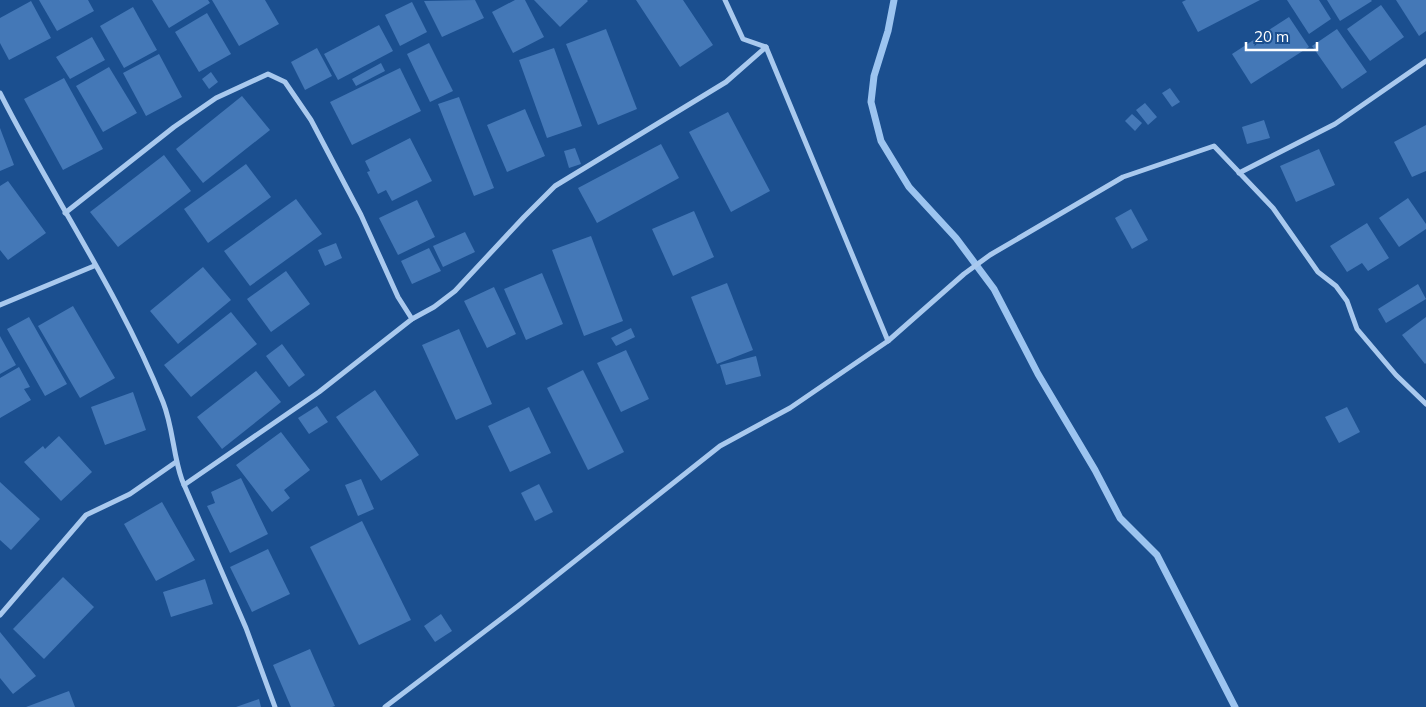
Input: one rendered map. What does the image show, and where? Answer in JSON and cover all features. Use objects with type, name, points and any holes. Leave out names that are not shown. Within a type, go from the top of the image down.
[{"type":"street","points":[[725,0],[743,39],[766,47],[888,341]]},
{"type":"street","points":[[184,485],[319,392],[412,319],[434,307],[455,291],[556,186],[718,87],[766,47]]},
{"type":"street","points":[[1239,173],[1335,124],[1426,61]]},
{"type":"street","points":[[65,213],[174,127],[209,103],[268,74],[285,82],[311,120],[361,215],[398,297],[412,319]]},
{"type":"street","points":[[0,92],[125,320],[164,404],[176,462],[184,485],[242,620],[275,707]]},
{"type":"street","points":[[384,707],[518,606],[720,446],[790,408],[888,341],[964,274],[990,255],[1123,177],[1214,146],[1273,208],[1318,272],[1336,286],[1347,301],[1357,329],[1396,375],[1426,404]]},
{"type":"street","points":[[0,305],[94,266]]},
{"type":"street","points":[[0,614],[86,515],[130,494],[176,462]]},
{"type":"building","points":[[39,0],[88,0],[94,11],[57,31]]},
{"type":"building","points":[[152,0],[208,0],[210,3],[169,28]]},
{"type":"building","points":[[212,0],[265,0],[279,24],[239,46]]},
{"type":"building","points":[[475,0],[484,18],[442,37],[424,1]]},
{"type":"building","points":[[515,0],[525,0],[544,37],[513,53],[492,12]]},
{"type":"building","points":[[534,0],[587,0],[588,1],[560,27]]},
{"type":"building","points":[[636,0],[683,0],[713,45],[680,67]]},
{"type":"building","points":[[1186,0],[1260,0],[1198,32],[1182,2]]},
{"type":"building","points":[[1287,0],[1319,0],[1331,19],[1309,34]]},
{"type":"building","points":[[1327,0],[1371,0],[1372,1],[1340,21]]},
{"type":"building","points":[[1396,0],[1426,0],[1426,31],[1419,36]]},
{"type":"building","points":[[31,1],[51,38],[9,60],[0,43],[0,18]]},
{"type":"building","points":[[412,2],[427,32],[400,46],[385,15]]},
{"type":"building","points":[[1381,5],[1404,37],[1370,61],[1347,29]]},
{"type":"building","points":[[133,7],[157,50],[124,68],[100,26]]},
{"type":"building","points":[[207,13],[231,54],[199,72],[175,32]]},
{"type":"building","points":[[1289,17],[1309,47],[1251,84],[1232,54]]},
{"type":"building","points":[[379,25],[393,51],[338,80],[324,54]]},
{"type":"building","points":[[606,29],[637,109],[598,125],[566,44]]},
{"type":"building","points":[[1337,29],[1367,72],[1342,89],[1312,46]]},
{"type":"building","points":[[92,37],[105,60],[70,79],[56,57]]},
{"type":"building","points":[[429,43],[453,91],[430,102],[407,54]]},
{"type":"building","points":[[317,48],[332,76],[305,90],[291,62]]},
{"type":"building","points":[[554,48],[582,126],[547,138],[519,60]]},
{"type":"building","points":[[159,54],[182,97],[146,116],[123,73]]},
{"type":"building","points":[[381,63],[385,71],[356,86],[352,79]]},
{"type":"building","points":[[109,67],[137,113],[103,132],[76,86]]},
{"type":"building","points":[[400,68],[421,111],[352,145],[330,102]]},
{"type":"building","points":[[211,72],[218,82],[209,89],[202,79]]},
{"type":"building","points":[[64,78],[103,149],[63,170],[24,99]]},
{"type":"building","points":[[1170,88],[1180,102],[1172,107],[1162,93]]},
{"type":"building","points":[[242,96],[270,130],[203,183],[176,149]]},
{"type":"building","points":[[459,97],[494,188],[474,196],[438,104]]},
{"type":"building","points":[[1145,103],[1157,117],[1148,125],[1136,110]]},
{"type":"building","points":[[525,109],[545,156],[507,172],[487,125]]},
{"type":"building","points":[[728,112],[770,191],[731,212],[689,132]]},
{"type":"building","points":[[1132,114],[1142,123],[1135,131],[1125,121]]},
{"type":"building","points":[[1264,120],[1270,138],[1247,144],[1242,127]]},
{"type":"building","points":[[1426,125],[1426,171],[1412,177],[1394,142]]},
{"type":"building","points":[[0,128],[14,165],[0,171]]},
{"type":"building","points":[[410,138],[432,181],[392,201],[386,190],[378,194],[367,172],[370,171],[365,161]]},
{"type":"building","points":[[661,144],[679,178],[597,223],[578,188]]},
{"type":"building","points":[[575,148],[581,164],[569,168],[564,151]]},
{"type":"building","points":[[1319,149],[1335,185],[1296,202],[1280,166]]},
{"type":"building","points":[[164,155],[191,191],[118,247],[90,212]]},
{"type":"building","points":[[246,164],[271,197],[208,243],[184,209]]},
{"type":"building","points":[[8,181],[46,233],[8,260],[0,250],[0,186]]},
{"type":"building","points":[[1408,198],[1426,224],[1426,229],[1399,247],[1379,218]]},
{"type":"building","points":[[296,199],[322,234],[250,286],[224,251]]},
{"type":"building","points":[[417,200],[435,237],[398,255],[379,218]]},
{"type":"building","points":[[1131,209],[1148,240],[1132,249],[1115,218]]},
{"type":"building","points":[[694,211],[714,257],[673,276],[652,229]]},
{"type":"building","points":[[1367,223],[1389,258],[1368,271],[1362,263],[1347,272],[1330,246]]},
{"type":"building","points":[[465,232],[475,252],[443,267],[433,246]]},
{"type":"building","points":[[591,236],[623,321],[584,336],[552,250]]},
{"type":"building","points":[[336,243],[342,258],[325,266],[318,250]]},
{"type":"building","points":[[429,248],[441,271],[412,284],[401,261]]},
{"type":"building","points":[[203,267],[231,300],[178,344],[150,311]]},
{"type":"building","points":[[286,271],[310,304],[271,332],[247,299]]},
{"type":"building","points":[[542,273],[563,324],[526,340],[504,289]]},
{"type":"building","points":[[727,283],[753,350],[717,364],[691,297]]},
{"type":"building","points":[[1418,284],[1426,299],[1386,323],[1378,309]]},
{"type":"building","points":[[494,287],[516,334],[487,348],[464,301]]},
{"type":"building","points":[[73,306],[115,378],[80,398],[38,326]]},
{"type":"building","points":[[231,312],[257,344],[191,397],[164,365]]},
{"type":"building","points":[[29,317],[67,384],[45,396],[7,329]]},
{"type":"building","points":[[1426,317],[1426,363],[1425,364],[1402,335]]},
{"type":"building","points":[[631,328],[635,337],[616,346],[611,338]]},
{"type":"building","points":[[459,329],[492,404],[456,420],[422,345]]},
{"type":"building","points":[[0,336],[16,365],[0,374]]},
{"type":"building","points":[[282,344],[305,375],[289,387],[266,356]]},
{"type":"building","points":[[626,350],[649,399],[621,412],[597,363]]},
{"type":"building","points":[[756,356],[761,376],[726,385],[720,365]]},
{"type":"building","points":[[19,367],[30,387],[24,389],[31,400],[0,418],[0,378]]},
{"type":"building","points":[[583,370],[624,452],[588,470],[547,388]]},
{"type":"building","points":[[256,371],[281,402],[222,449],[197,417]]},
{"type":"building","points":[[375,390],[419,455],[381,481],[336,417]]},
{"type":"building","points":[[133,392],[146,430],[105,445],[91,407]]},
{"type":"building","points":[[317,406],[328,422],[309,434],[298,418]]},
{"type":"building","points":[[529,407],[551,453],[510,472],[488,426]]},
{"type":"building","points":[[1347,407],[1360,432],[1339,443],[1325,417]]},
{"type":"building","points":[[281,432],[310,470],[284,490],[290,498],[272,512],[236,465]]},
{"type":"building","points":[[59,436],[92,472],[61,501],[24,462],[43,446],[45,449]]},
{"type":"building","points":[[241,478],[268,534],[230,553],[207,506],[215,503],[211,492]]},
{"type":"building","points":[[361,479],[374,509],[358,516],[345,485]]},
{"type":"building","points":[[0,482],[40,519],[11,550],[0,540]]},
{"type":"building","points":[[539,484],[553,512],[535,521],[521,493]]},
{"type":"building","points":[[162,502],[195,560],[156,581],[124,524]]},
{"type":"building","points":[[362,521],[411,620],[359,645],[310,547]]},
{"type":"building","points":[[268,549],[290,594],[252,612],[230,567]]},
{"type":"building","points":[[63,577],[94,607],[44,659],[13,629]]},
{"type":"building","points":[[205,579],[213,604],[171,617],[163,592]]},
{"type":"building","points":[[441,614],[452,631],[435,642],[424,626]]},
{"type":"building","points":[[0,632],[36,676],[13,694],[0,678]]},
{"type":"building","points":[[310,649],[335,706],[291,707],[273,665]]},
{"type":"building","points":[[69,691],[75,707],[26,707]]},
{"type":"building","points":[[259,699],[261,707],[236,707]]},
{"type":"waterway","points":[[894,0],[888,31],[874,76],[871,102],[881,141],[909,187],[956,238],[994,289],[1038,374],[1095,470],[1120,518],[1157,555],[1235,707]]}]
